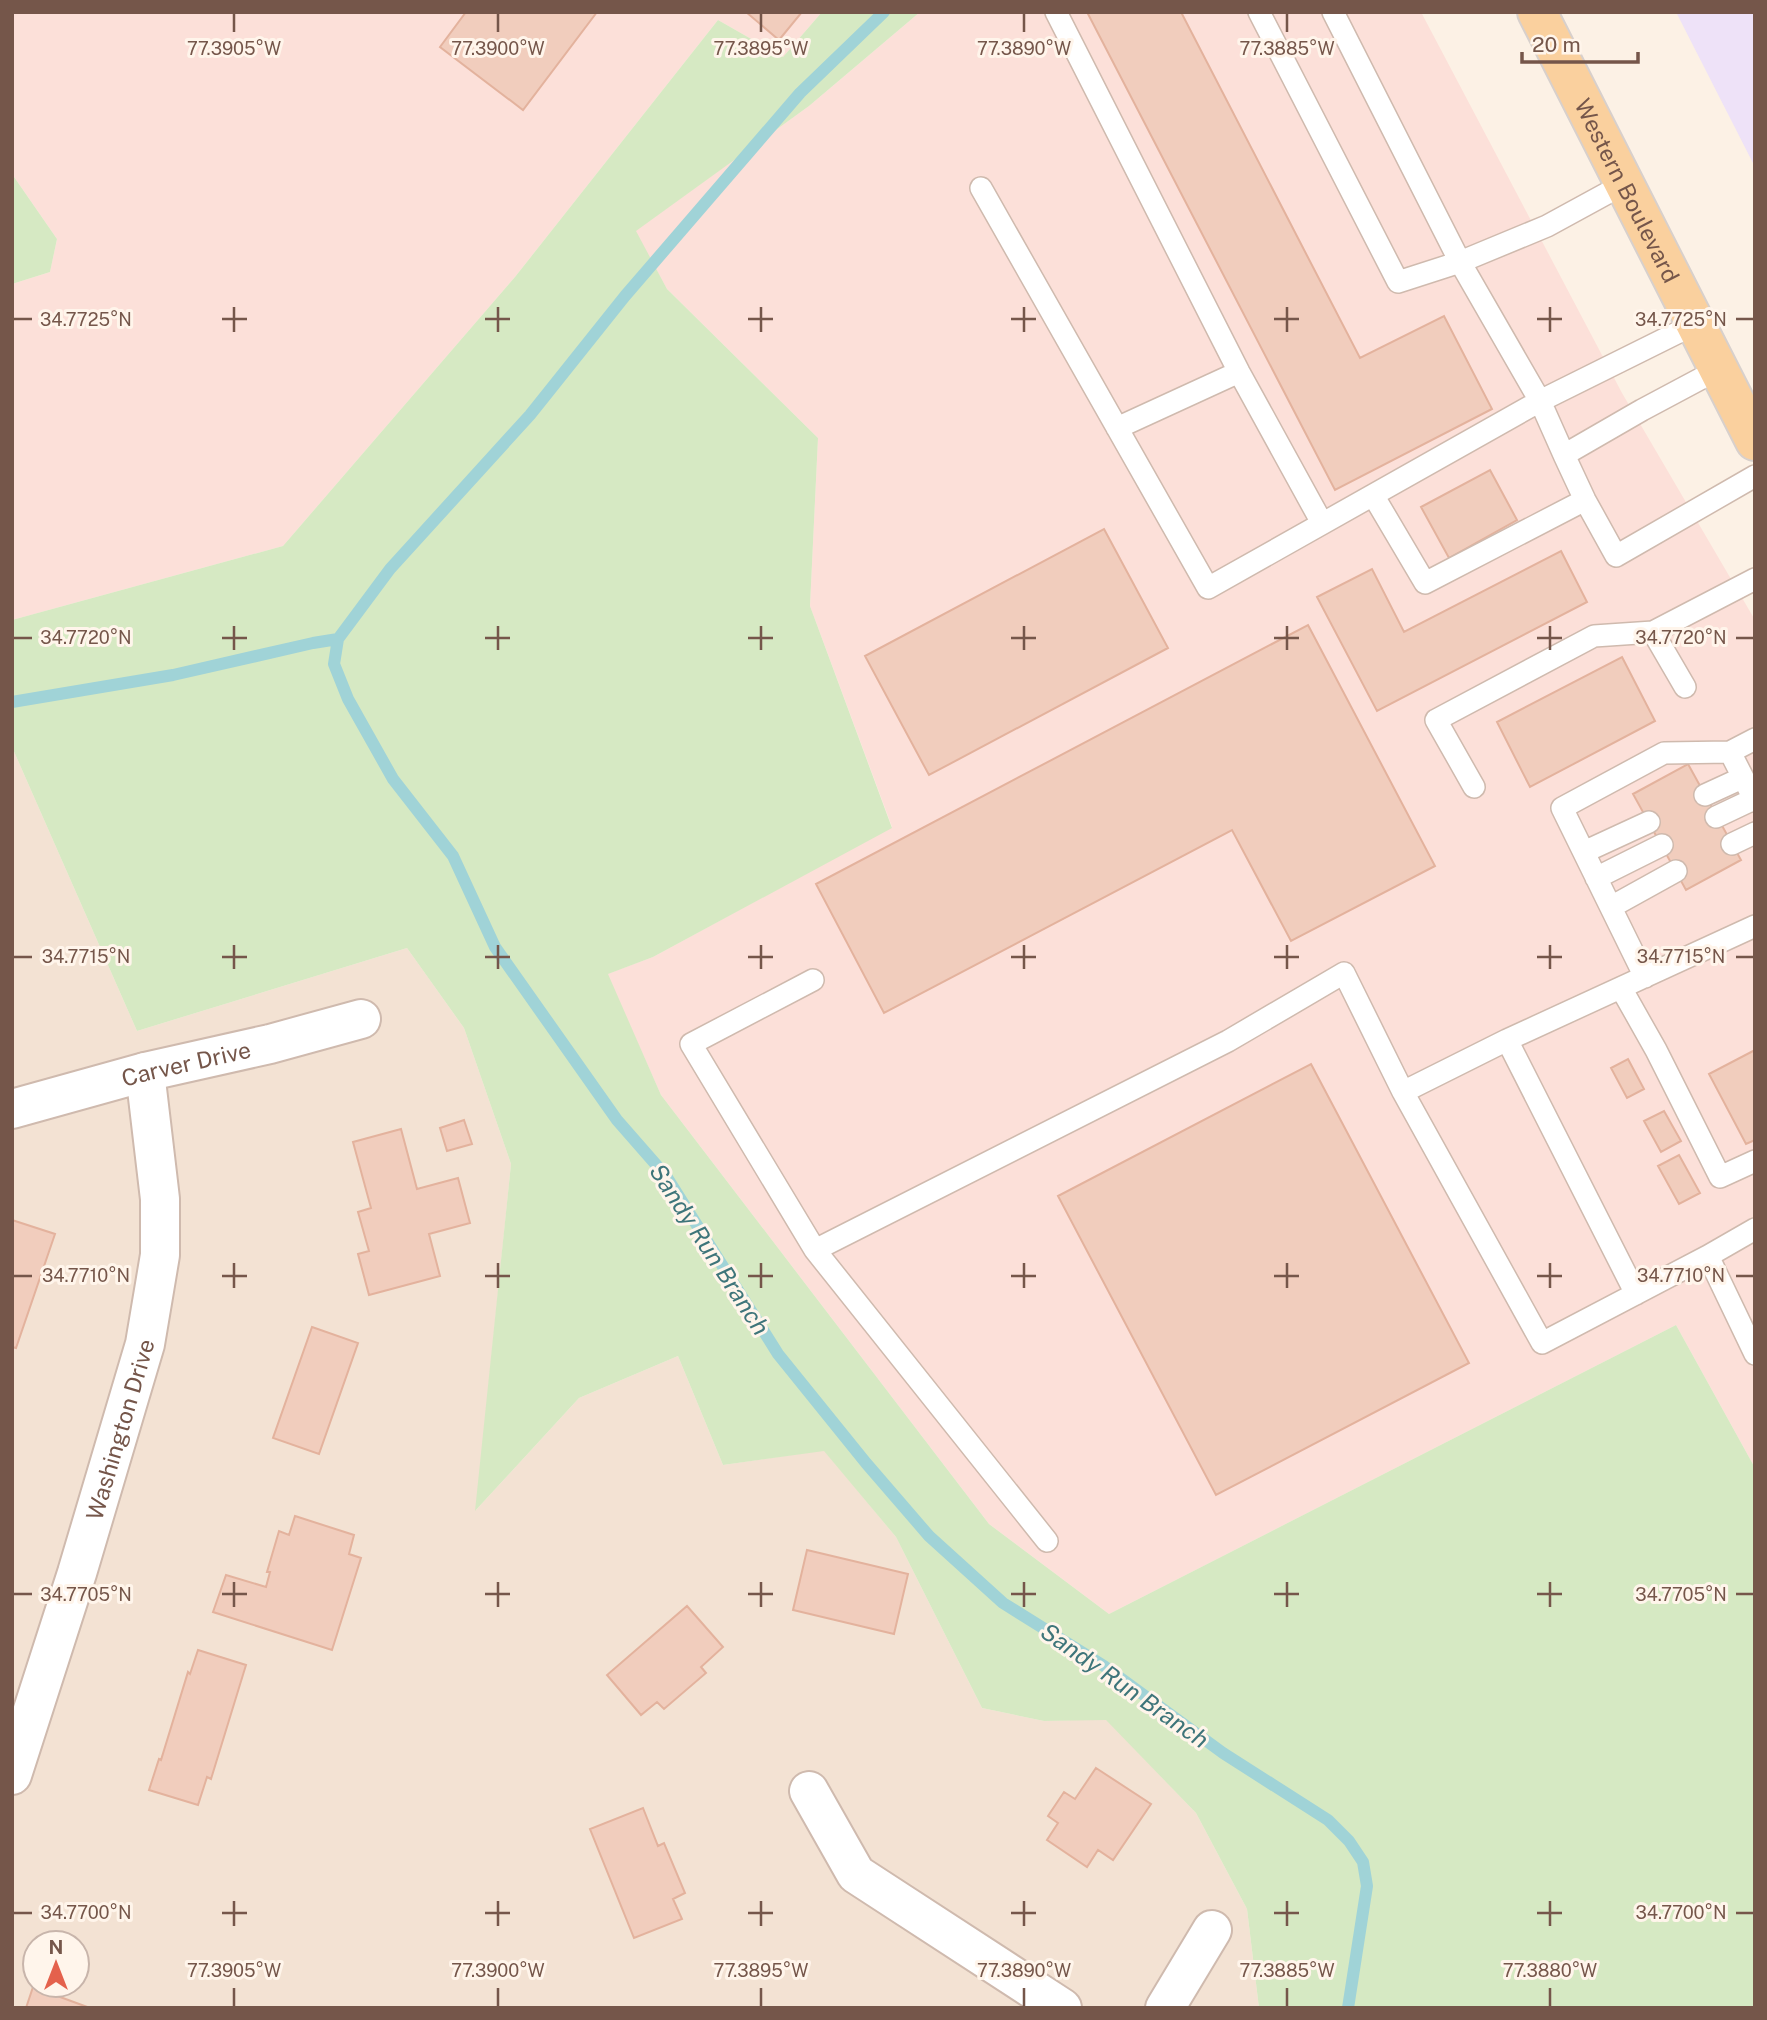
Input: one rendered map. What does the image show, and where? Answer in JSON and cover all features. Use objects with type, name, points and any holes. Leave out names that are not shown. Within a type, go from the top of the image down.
[{"type":"main road","name":"Western Boulevard","points":[[1537,12],[1755,442]]},
{"type":"street","name":"Carver Drive","points":[[12,1109],[145,1072],[270,1044],[361,1019]]},
{"type":"street","name":"Washington Drive","points":[[12,1775],[69,1598],[145,1344],[160,1255],[160,1199],[145,1072]]},
{"type":"street","points":[[809,1791],[856,1874],[1062,2008]]},
{"type":"street","points":[[1165,2008],[1212,1930]]},
{"type":"lane","points":[[1056,12],[1239,372],[1322,523]]},
{"type":"lane","points":[[1259,12],[1398,282],[1460,262],[1546,226],[1624,184]]},
{"type":"lane","points":[[1333,12],[1460,262],[1540,401],[1585,500],[1616,556],[1755,476]]},
{"type":"lane","points":[[981,188],[1208,588],[1540,401],[1695,324]]},
{"type":"lane","points":[[1564,455],[1717,370]]},
{"type":"lane","points":[[1117,428],[1239,372]]},
{"type":"lane","points":[[1373,495],[1425,583],[1585,500]]},
{"type":"lane","points":[[1474,787],[1436,720],[1594,636],[1653,632],[1755,579]]},
{"type":"lane","points":[[1653,632],[1685,687]]},
{"type":"lane","points":[[1645,977],[1562,808],[1664,753],[1730,752],[1755,739]]},
{"type":"lane","points":[[1716,817],[1754,800],[1730,752]]},
{"type":"lane","points":[[1705,795],[1742,778]]},
{"type":"lane","points":[[1584,852],[1649,822]]},
{"type":"lane","points":[[1732,844],[1755,833]]},
{"type":"lane","points":[[1597,878],[1662,845]]},
{"type":"lane","points":[[1611,906],[1676,871]]},
{"type":"lane","points":[[1403,1092],[1507,1040],[1755,926]]},
{"type":"lane","points":[[815,1250],[1228,1041],[1344,973],[1403,1092],[1542,1343],[1708,1256],[1755,1228]]},
{"type":"lane","points":[[813,980],[691,1044],[815,1250],[1047,1541]]},
{"type":"lane","points":[[1621,988],[1656,1050],[1720,1177],[1755,1161]]},
{"type":"lane","points":[[1507,1040],[1636,1294]]},
{"type":"lane","points":[[1708,1256],[1755,1354]]},
{"type":"shaded area","points":[[12,12],[822,12],[783,57],[718,20],[515,277],[283,546],[12,620],[12,284],[50,272],[57,239],[12,174]]},
{"type":"shaded area","points":[[920,12],[1421,12],[1622,393],[1755,620],[1755,1468],[1676,1325],[1109,1614],[989,1524],[661,1095],[607,974],[653,957],[892,827],[810,606],[818,438],[667,289],[635,231],[809,106]]},
{"type":"shaded area","points":[[1676,12],[1755,12],[1755,167]]},
{"type":"shaded area","points":[[12,747],[137,1031],[407,948],[464,1028],[511,1164],[476,1510],[579,1398],[678,1356],[723,1465],[824,1450],[896,1537],[982,1708],[1044,1721],[1106,1719],[1196,1813],[1247,1909],[1259,2008],[12,2008]]},
{"type":"green space","points":[[822,12],[920,12],[809,106],[636,231],[667,289],[818,438],[810,606],[892,828],[653,957],[608,974],[661,1095],[989,1524],[1109,1614],[1676,1325],[1755,1468],[1755,2008],[1259,2008],[1247,1909],[1196,1813],[1106,1720],[1044,1721],[982,1708],[896,1537],[824,1451],[723,1465],[678,1356],[579,1398],[475,1511],[511,1164],[464,1028],[407,948],[137,1031],[12,747],[12,620],[283,546],[515,277],[718,20],[783,57]]},
{"type":"green space","points":[[12,174],[57,239],[50,272],[12,284]]},
{"type":"building","points":[[466,12],[597,12],[523,110],[440,47]]},
{"type":"building","points":[[746,12],[802,12],[779,40]]},
{"type":"building","points":[[1087,12],[1181,12],[1360,358],[1444,316],[1492,409],[1335,490]]},
{"type":"building","points":[[1490,470],[1517,520],[1449,558],[1421,507]]},
{"type":"building","points":[[1104,529],[1168,648],[929,775],[865,656]]},
{"type":"building","points":[[1561,551],[1587,602],[1377,711],[1317,597],[1372,569],[1404,632]]},
{"type":"building","points":[[1308,625],[1435,866],[1291,941],[1232,830],[884,1013],[816,884]]},
{"type":"building","points":[[1622,657],[1655,721],[1530,787],[1497,722]]},
{"type":"building","points":[[1688,764],[1741,860],[1686,890],[1633,794]]},
{"type":"building","points":[[1755,1050],[1755,1140],[1746,1144],[1709,1074]]},
{"type":"building","points":[[1628,1059],[1644,1089],[1627,1098],[1611,1068]]},
{"type":"building","points":[[1311,1064],[1469,1363],[1216,1495],[1058,1196]]},
{"type":"building","points":[[1664,1111],[1681,1141],[1661,1152],[1644,1121]]},
{"type":"building","points":[[464,1120],[472,1144],[447,1151],[440,1128]]},
{"type":"building","points":[[401,1129],[417,1189],[458,1178],[470,1223],[429,1234],[440,1276],[369,1295],[358,1254],[369,1251],[358,1212],[371,1208],[353,1142]]},
{"type":"building","points":[[1679,1155],[1700,1193],[1679,1204],[1658,1166]]},
{"type":"building","points":[[12,1220],[55,1234],[16,1348],[12,1347]]},
{"type":"building","points":[[312,1327],[358,1343],[319,1454],[273,1438]]},
{"type":"building","points":[[295,1516],[354,1535],[349,1554],[361,1558],[332,1650],[213,1612],[226,1575],[266,1587],[270,1572],[267,1572],[279,1531],[289,1535]]},
{"type":"building","points":[[807,1550],[908,1574],[894,1634],[793,1610]]},
{"type":"building","points":[[687,1606],[723,1647],[701,1667],[706,1673],[664,1709],[657,1702],[641,1715],[607,1675]]},
{"type":"building","points":[[198,1650],[246,1665],[211,1779],[207,1777],[198,1805],[149,1790],[188,1672],[190,1674]]},
{"type":"building","points":[[1096,1768],[1151,1804],[1113,1860],[1098,1850],[1087,1867],[1047,1840],[1058,1823],[1048,1816],[1064,1792],[1075,1799]]},
{"type":"building","points":[[643,1808],[658,1846],[664,1843],[685,1893],[673,1899],[682,1919],[634,1938],[590,1829]]},
{"type":"building","points":[[29,1999],[66,1999],[90,2008],[26,2008]]},
{"type":"waterway","name":"Sandy Run Branch","points":[[884,12],[800,93],[625,296],[530,415],[390,569],[338,639],[334,664],[348,699],[393,779],[453,856],[495,947],[617,1120],[666,1176],[778,1354],[866,1463],[929,1536],[1003,1603],[1104,1666],[1223,1753],[1328,1820],[1349,1841],[1363,1862],[1367,1886],[1348,2008]]},
{"type":"waterway","name":"Sandy Run Branch","points":[[12,702],[173,675],[338,639]]}]
